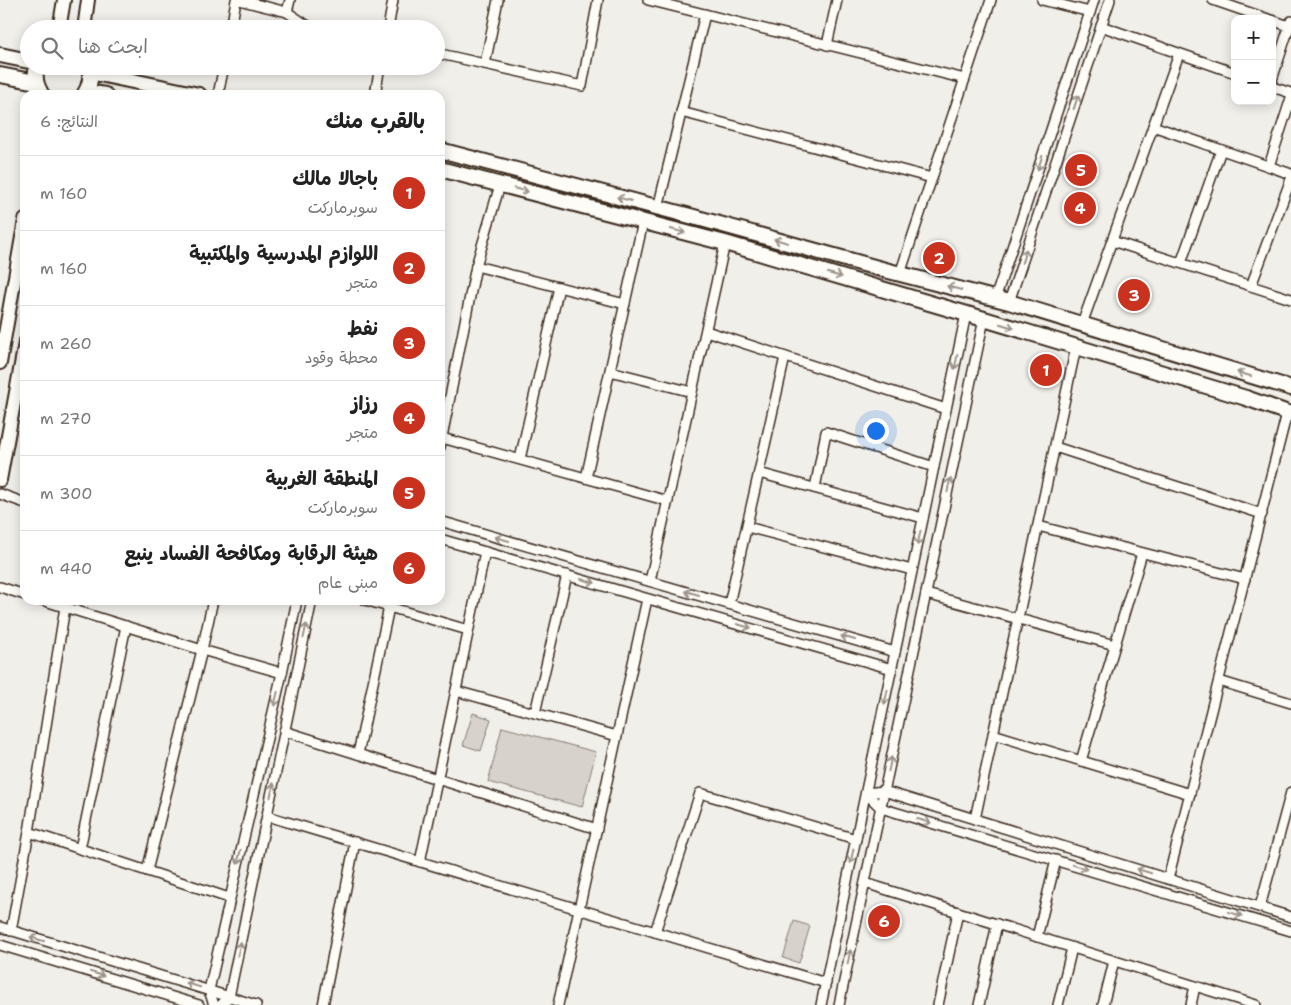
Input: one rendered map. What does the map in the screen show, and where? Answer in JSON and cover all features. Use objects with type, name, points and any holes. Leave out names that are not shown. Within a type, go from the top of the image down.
[{"type":"main road","points":[[61,20],[64,0]]},
{"type":"main road","points":[[85,20],[88,0]]},
{"type":"main road","points":[[0,55],[20,59]]},
{"type":"main road","points":[[0,75],[36,82]]},
{"type":"main road","points":[[35,75],[39,90]]},
{"type":"main road","points":[[87,90],[90,86],[91,75]]},
{"type":"main road","points":[[115,75],[178,90]]},
{"type":"main road","points":[[445,151],[1009,302],[1291,388]]},
{"type":"main road","points":[[445,170],[725,243],[1246,398],[1289,414]]},
{"type":"main road","points":[[0,363],[20,249]]},
{"type":"main road","points":[[0,480],[20,370]]},
{"type":"street","points":[[233,20],[238,0],[287,12],[299,20]]},
{"type":"street","points":[[287,12],[290,0]]},
{"type":"street","points":[[390,20],[394,0]]},
{"type":"street","points":[[485,64],[498,0]]},
{"type":"street","points":[[445,55],[582,86],[598,0]]},
{"type":"street","points":[[648,0],[965,79]]},
{"type":"street","points":[[827,45],[837,0]]},
{"type":"street","points":[[900,274],[991,0]]},
{"type":"street","points":[[1042,0],[1090,12]]},
{"type":"street","points":[[995,299],[1094,0]]},
{"type":"street","points":[[1009,302],[1110,0]]},
{"type":"street","points":[[1213,0],[1256,15]]},
{"type":"street","points":[[658,208],[705,14]]},
{"type":"street","points":[[1276,21],[1290,25],[1276,68]]},
{"type":"street","points":[[1101,26],[1231,72]]},
{"type":"street","points":[[1082,324],[1179,54]]},
{"type":"street","points":[[219,90],[222,75]]},
{"type":"street","points":[[376,90],[378,75]]},
{"type":"street","points":[[1276,87],[1291,93]]},
{"type":"street","points":[[1269,166],[1291,98]]},
{"type":"street","points":[[681,112],[932,178]]},
{"type":"street","points":[[1153,126],[1291,174]]},
{"type":"street","points":[[1181,263],[1221,150]]},
{"type":"street","points":[[1252,286],[1291,179]]},
{"type":"street","points":[[445,423],[476,266],[500,185]]},
{"type":"street","points":[[586,478],[644,222]]},
{"type":"street","points":[[1112,240],[1291,298]]},
{"type":"street","points":[[650,581],[725,243]]},
{"type":"street","points":[[476,266],[625,304]]},
{"type":"street","points":[[520,459],[559,287]]},
{"type":"street","points":[[821,1005],[966,314]]},
{"type":"street","points":[[839,1005],[984,319]]},
{"type":"street","points":[[706,331],[946,408]]},
{"type":"street","points":[[975,819],[1076,347]]},
{"type":"street","points":[[729,604],[785,357]]},
{"type":"street","points":[[610,371],[692,392]]},
{"type":"street","points":[[1168,879],[1289,414]]},
{"type":"street","points":[[815,488],[826,432],[934,467]]},
{"type":"street","points":[[445,439],[668,501]]},
{"type":"street","points":[[1055,447],[1262,514]]},
{"type":"street","points":[[759,474],[923,518]]},
{"type":"street","points":[[0,494],[20,501]]},
{"type":"street","points":[[445,522],[895,652]]},
{"type":"street","points":[[1038,526],[1245,579]]},
{"type":"street","points":[[747,527],[912,570]]},
{"type":"street","points":[[445,540],[892,669]]},
{"type":"street","points":[[523,563],[528,546]]},
{"type":"street","points":[[420,862],[485,552]]},
{"type":"street","points":[[1082,761],[1142,553]]},
{"type":"street","points":[[534,713],[567,575]]},
{"type":"street","points":[[0,587],[20,593]]},
{"type":"street","points":[[926,594],[1115,645]]},
{"type":"street","points":[[558,1005],[648,599]]},
{"type":"street","points":[[58,605],[282,673]]},
{"type":"street","points":[[147,871],[213,605]]},
{"type":"street","points":[[214,1005],[209,990],[282,673],[295,605]]},
{"type":"street","points":[[221,1005],[229,997],[311,605]]},
{"type":"street","points":[[382,605],[468,630]]},
{"type":"street","points":[[11,931],[29,832],[64,607]]},
{"type":"street","points":[[358,754],[389,607]]},
{"type":"street","points":[[80,849],[126,626]]},
{"type":"street","points":[[1219,681],[1291,703]]},
{"type":"street","points":[[456,691],[617,736]]},
{"type":"street","points":[[284,731],[597,829]]},
{"type":"street","points":[[994,734],[1190,794]]},
{"type":"street","points":[[866,793],[884,791],[1291,917]]},
{"type":"street","points":[[655,932],[700,792],[856,839]]},
{"type":"street","points":[[1260,907],[1289,806],[1291,792]]},
{"type":"street","points":[[866,793],[881,808],[1291,931]]},
{"type":"street","points":[[267,816],[826,983]]},
{"type":"street","points":[[29,832],[229,898]]},
{"type":"street","points":[[323,1005],[355,842]]},
{"type":"street","points":[[1037,937],[1056,860]]},
{"type":"street","points":[[865,883],[1256,1005]]},
{"type":"street","points":[[938,1005],[958,912]]},
{"type":"street","points":[[979,1005],[997,924]]},
{"type":"street","points":[[0,927],[256,1005]]},
{"type":"street","points":[[0,945],[199,1005]]},
{"type":"street","points":[[1058,1005],[1072,948]]},
{"type":"street","points":[[1103,1005],[1114,961]]},
{"type":"street","points":[[1191,1005],[1196,986]]},
{"type":"shaded area","points":[[473,713],[491,719],[481,751],[463,745]]},
{"type":"shaded area","points":[[502,727],[596,752],[582,807],[488,782]]},
{"type":"shaded area","points":[[794,921],[810,926],[799,963],[783,958]]},
{"type":"place","name":"المنطقة الغربية","points":[[1081,170]]},
{"type":"place","name":"رزاز","points":[[1080,208]]},
{"type":"place","name":"اللوازم المدرسية والمكتبية","points":[[939,258]]},
{"type":"place","name":"نفط","points":[[1134,295]]},
{"type":"place","name":"باجالا مالك","points":[[1046,370]]},
{"type":"place","name":"هيئة الرقابة ومكافحة الفساد ينبع","points":[[884,921]]}]
